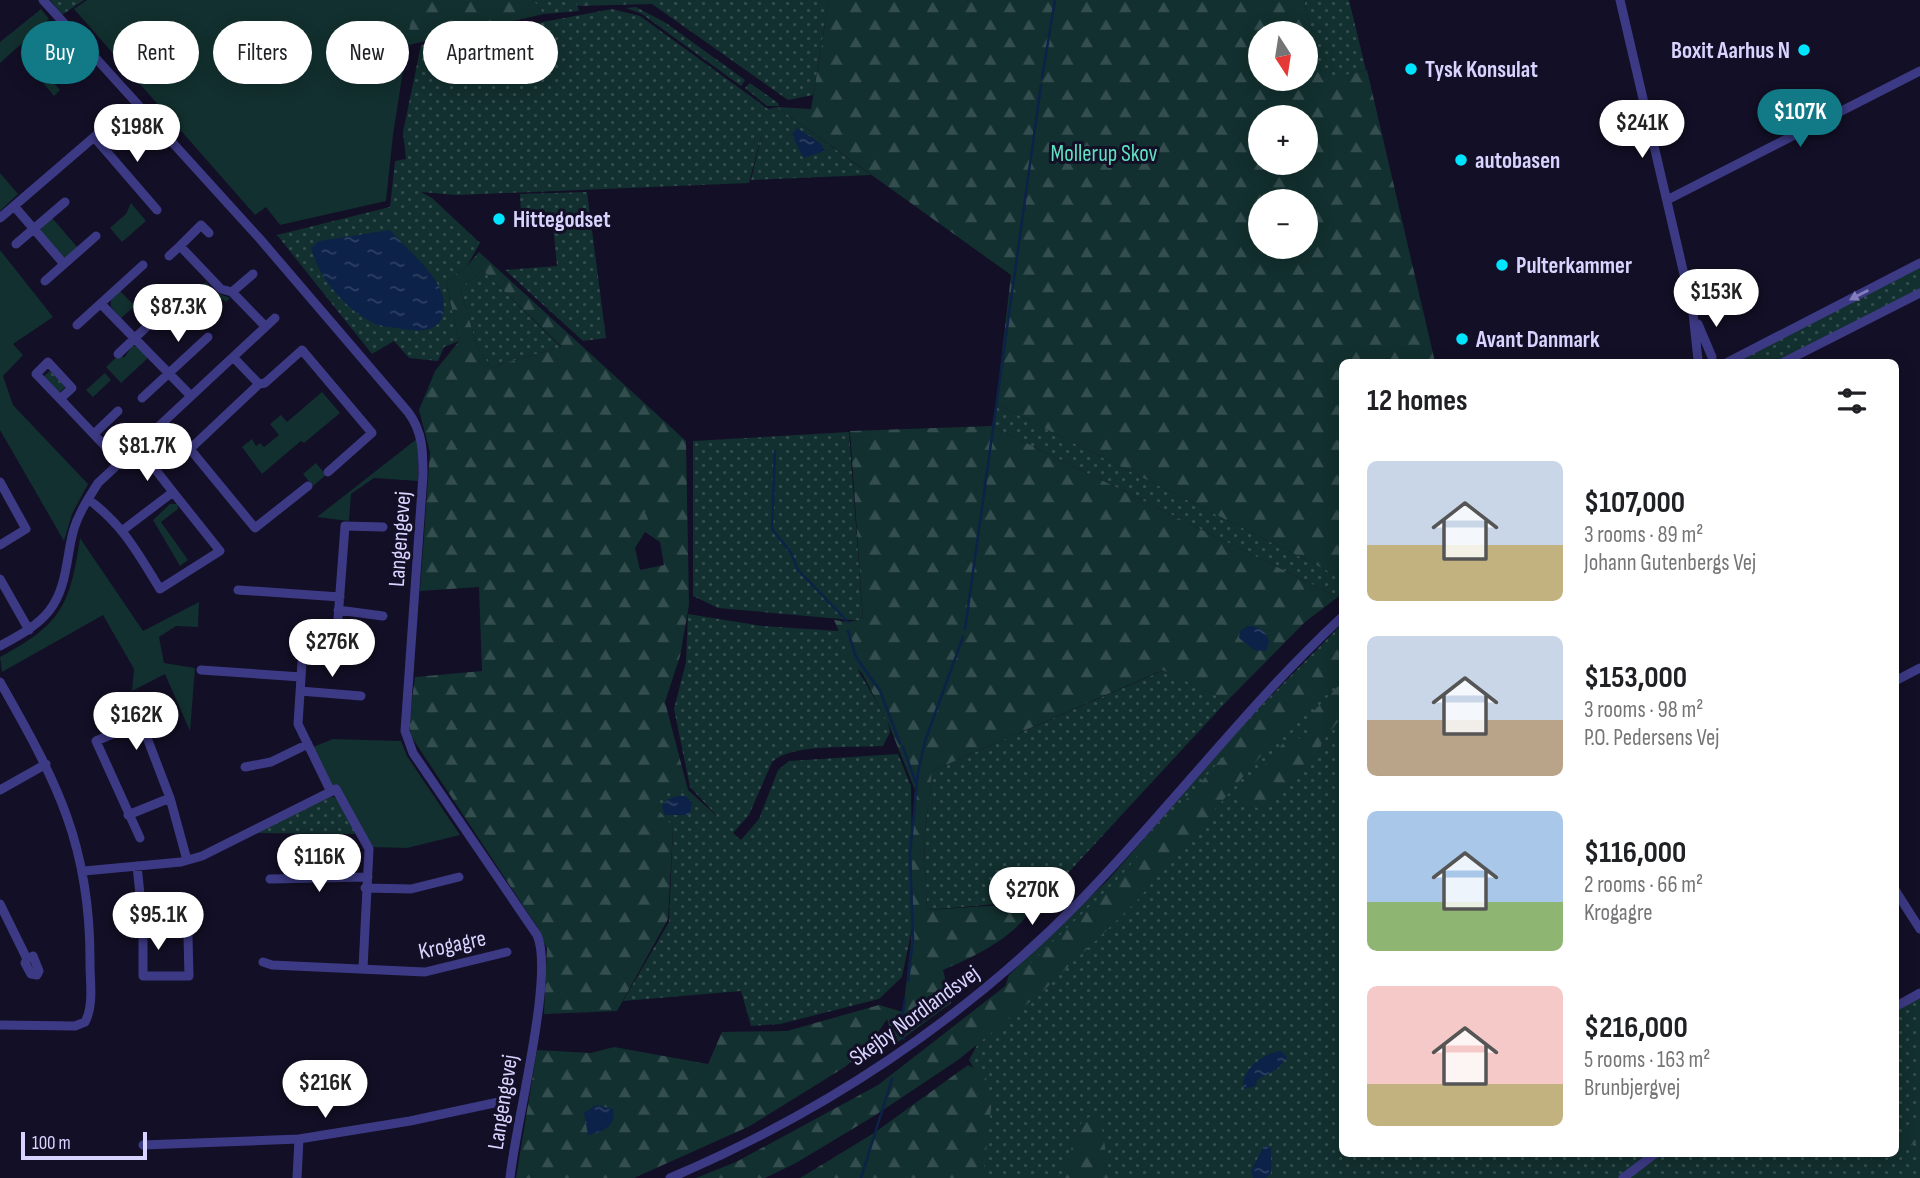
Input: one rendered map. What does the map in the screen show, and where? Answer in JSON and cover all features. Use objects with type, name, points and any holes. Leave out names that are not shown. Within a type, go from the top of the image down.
[{"type":"street","name":"Langengevej","points":[[43,0],[260,239],[408,412],[419,430],[423,449],[423,475],[405,731],[413,753],[537,935],[543,948],[544,966],[510,1178]]},
{"type":"street","points":[[1620,0],[1693,313],[1697,359]]},
{"type":"street","points":[[1667,201],[1920,71]]},
{"type":"street","points":[[0,218],[97,135],[157,210]]},
{"type":"street","points":[[16,244],[65,202]]},
{"type":"street","points":[[14,206],[64,264]]},
{"type":"street","points":[[169,256],[201,225],[209,233]]},
{"type":"street","points":[[44,281],[96,236]]},
{"type":"street","points":[[180,246],[221,289],[232,292],[265,326]]},
{"type":"street","points":[[1732,359],[1920,263]]},
{"type":"street","points":[[77,325],[143,265]]},
{"type":"street","points":[[232,292],[253,274]]},
{"type":"street","points":[[1790,359],[1920,293]]},
{"type":"street","points":[[118,354],[174,301]]},
{"type":"street","points":[[101,304],[191,396]]},
{"type":"street","points":[[1693,313],[1712,358]]},
{"type":"street","points":[[0,646],[29,630],[48,612],[61,589],[73,531],[98,483],[275,318]]},
{"type":"street","points":[[142,398],[208,337]]},
{"type":"street","points":[[308,486],[255,528],[190,449],[259,384],[265,383],[302,350],[372,433],[328,472]]},
{"type":"street","points":[[233,357],[259,384]]},
{"type":"street","points":[[1707,359],[1716,359]]},
{"type":"street","points":[[60,399],[120,462]]},
{"type":"street","points":[[94,434],[118,411]]},
{"type":"street","points":[[88,499],[111,516],[123,530],[160,589],[220,551],[144,455]]},
{"type":"street","points":[[0,482],[26,529],[0,545]]},
{"type":"street","points":[[123,530],[173,492]]},
{"type":"street","points":[[331,792],[298,724],[302,662],[337,632],[345,527],[383,527]]},
{"type":"street","points":[[0,579],[29,630]]},
{"type":"street","points":[[238,590],[340,597]]},
{"type":"street","points":[[338,610],[383,616]]},
{"type":"street","name":"Skejby Nordlandsvej","points":[[670,1178],[786,1123],[861,1079],[937,1026],[998,978],[1082,899],[1255,703],[1339,620]]},
{"type":"street","points":[[1899,679],[1920,668]]},
{"type":"street","points":[[201,670],[301,677]]},
{"type":"street","points":[[0,682],[46,764],[71,822],[84,871],[90,932],[89,1006],[85,1022],[75,1026],[0,1025]]},
{"type":"street","points":[[300,691],[361,696]]},
{"type":"street","points":[[140,838],[96,741],[141,722],[170,798],[187,860]]},
{"type":"street","points":[[245,766],[271,762],[308,744]]},
{"type":"street","points":[[0,790],[46,764]]},
{"type":"street","points":[[84,871],[187,860],[336,789],[369,849],[363,968]]},
{"type":"street","points":[[128,815],[170,798]]},
{"type":"street","points":[[137,866],[143,923],[143,976],[189,976],[187,898]]},
{"type":"street","points":[[270,879],[368,877]]},
{"type":"street","points":[[365,888],[411,889],[459,877]]},
{"type":"street","points":[[1899,896],[1920,929]]},
{"type":"street","points":[[0,904],[27,959]]},
{"type":"street","name":"Krogagre","points":[[263,962],[272,965],[425,972],[507,951]]},
{"type":"street","points":[[1899,1005],[1920,993]]},
{"type":"street","points":[[143,1145],[299,1139],[407,1122],[508,1100]]},
{"type":"street","points":[[297,1178],[299,1139]]},
{"type":"street","points":[[1623,1178],[1651,1157]]},
{"type":"green space","points":[[50,0],[84,0],[62,15]]},
{"type":"green space","points":[[87,0],[414,0],[409,32],[409,21],[326,21],[326,84],[401,84],[386,201],[280,225],[266,207],[255,215],[140,84],[199,84],[199,21],[113,21],[113,53],[99,37],[99,21],[85,21],[74,9]]},
{"type":"green space","points":[[218,0],[533,0],[544,14],[513,21],[423,21],[423,42],[409,45],[409,21],[326,21],[326,27],[312,21]]},
{"type":"green space","points":[[533,0],[576,0],[579,11],[544,14]]},
{"type":"green space","points":[[576,0],[652,0],[652,4],[577,6]]},
{"type":"green space","points":[[652,0],[829,0],[813,95],[788,100],[652,4]]},
{"type":"green space","name":"Mollerup Skov","points":[[829,0],[1304,0],[1309,21],[1248,21],[1248,91],[1318,91],[1318,59],[1323,80],[1367,70],[1434,359],[1339,359],[1339,576],[996,404],[1011,275],[777,107],[811,109]]},
{"type":"green space","points":[[1304,0],[1349,0],[1366,70],[1323,81],[1318,60],[1318,21],[1309,21]]},
{"type":"green space","points":[[636,7],[666,23],[745,80],[741,86],[642,14],[626,8]]},
{"type":"green space","points":[[41,9],[49,19],[47,21],[26,21]]},
{"type":"green space","points":[[612,9],[640,16],[768,109],[777,107],[871,175],[751,180],[763,129],[749,183],[457,195],[421,192],[432,198],[480,243],[467,266],[446,282],[459,341],[444,347],[438,361],[409,358],[394,341],[372,354],[277,235],[390,207],[395,161],[406,159],[403,132],[421,45],[423,84],[558,84],[558,21],[548,21]]},
{"type":"green space","points":[[21,25],[21,44],[0,63],[0,42]]},
{"type":"green space","points":[[750,83],[779,106],[767,106],[745,88]]},
{"type":"green space","points":[[44,84],[55,84],[60,90],[54,96]]},
{"type":"green space","points":[[0,173],[18,194],[0,211]]},
{"type":"green space","points":[[587,192],[606,338],[583,341],[505,270],[557,266],[552,215],[521,216],[520,194]]},
{"type":"green space","points":[[131,203],[146,221],[122,242],[110,228],[126,214]]},
{"type":"green space","points":[[48,219],[53,219],[78,248],[69,257],[62,257],[40,233],[41,226]]},
{"type":"green space","points":[[0,250],[53,317],[13,344],[23,355],[3,376],[13,405],[88,484],[72,514],[64,541],[0,430]]},
{"type":"green space","points":[[479,252],[686,441],[689,605],[680,656],[665,702],[688,790],[670,792],[653,804],[673,827],[668,919],[617,1011],[544,1014],[547,949],[538,928],[411,736],[409,722],[415,677],[482,671],[479,587],[420,591],[430,452],[419,410],[435,371],[459,341],[446,282],[467,266]],"holes":[[[482,270],[561,346],[561,347],[491,367],[478,349],[460,289]],[[645,532],[660,542],[664,565],[640,570],[635,548]]]},
{"type":"green space","points":[[1920,267],[1920,290],[1783,359],[1741,358]]},
{"type":"green space","points":[[482,270],[561,347],[491,367],[478,349],[460,289]]},
{"type":"green space","points":[[206,282],[217,293],[230,298],[226,302],[223,299],[199,322],[182,303]]},
{"type":"green space","points":[[120,291],[135,306],[121,318],[111,307],[111,300]]},
{"type":"green space","points":[[132,346],[138,346],[149,357],[121,383],[106,367],[120,354],[124,358]]},
{"type":"green space","points":[[50,371],[65,387],[59,393],[44,376]]},
{"type":"green space","points":[[105,373],[111,380],[93,397],[86,390]]},
{"type":"green space","points":[[322,392],[340,413],[262,474],[242,447],[252,439],[256,446],[260,443],[264,447],[279,435],[270,424],[281,415],[287,422]]},
{"type":"green space","points":[[996,404],[1339,576],[1339,596],[1338,597],[992,426]]},
{"type":"green space","points":[[992,426],[1338,597],[1305,622],[1227,701],[1163,670],[932,771],[924,842],[927,910],[1032,903],[1019,925],[995,944],[943,970],[951,1003],[894,1045],[887,1019],[869,1046],[845,1067],[750,1126],[634,1178],[516,1178],[537,1050],[591,1053],[614,1047],[708,1064],[722,1032],[787,1031],[879,1005],[903,1012],[913,924],[911,838],[915,790],[889,725],[862,673],[853,665],[834,620],[848,622],[863,619],[850,431]]},
{"type":"green space","points":[[849,432],[863,621],[718,608],[693,596],[693,441]]},
{"type":"green space","points":[[418,438],[418,481],[374,478],[351,494],[349,521],[317,517]]},
{"type":"green space","points":[[316,463],[326,475],[313,486],[303,474]]},
{"type":"green space","points":[[170,504],[177,504],[178,509],[161,522],[188,560],[180,566],[153,520]]},
{"type":"green space","points":[[655,508],[662,523],[652,528],[645,512]]},
{"type":"green space","points":[[80,538],[143,631],[199,602],[198,627],[176,626],[159,637],[164,663],[195,668],[190,731],[165,674],[132,691],[134,669],[103,615],[2,672],[0,657],[37,634],[60,610],[72,580]]},
{"type":"green space","points":[[688,614],[762,626],[839,631],[888,723],[890,732],[883,746],[808,749],[781,756],[772,762],[749,815],[733,833],[741,840],[759,819],[778,770],[789,761],[898,754],[911,786],[913,924],[902,977],[879,999],[780,1024],[751,1026],[741,991],[623,1001],[669,922],[673,827],[652,804],[670,791],[688,790],[720,819],[690,787],[674,709],[686,662]]},
{"type":"green space","points":[[1339,627],[1339,1157],[1899,1157],[1899,1008],[1920,996],[1920,1178],[977,1178],[992,1100],[969,1060],[999,1005],[1009,975],[1108,880],[1250,717]]},
{"type":"green space","points":[[1339,634],[1339,674],[1295,716],[1135,903],[1043,991],[958,1060],[874,1116],[796,1163],[765,1178],[696,1178],[736,1162],[878,1085],[1013,980],[1118,879],[1293,675]]},
{"type":"green space","points":[[1164,670],[1227,701],[1043,900],[927,910],[924,842],[932,771]]},
{"type":"green space","points":[[1339,685],[1339,721],[1314,753],[1282,787],[1267,809],[1262,811],[1249,803],[1240,804],[1236,798],[1293,732],[1300,739],[1310,730],[1303,722]]},
{"type":"green space","points":[[333,739],[401,741],[407,756],[460,835],[407,848],[371,847],[337,785],[332,788],[313,747]]},
{"type":"green space","points":[[329,796],[339,799],[357,834],[257,833]]},
{"type":"green space","points":[[968,1065],[985,1074],[992,1100],[983,1178],[800,1178],[874,1133]]},
{"type":"green space","points":[[1099,1110],[1110,1178],[1060,1178],[1081,1123]]},
{"type":"green space","points":[[1920,1122],[1920,1140],[1899,1153],[1899,1133]]},
{"type":"green space","points":[[1871,1157],[1889,1157],[1873,1162]]},
{"type":"water","points":[[797,128],[820,143],[825,151],[803,158],[792,134]]},
{"type":"water","points":[[390,230],[428,271],[440,289],[444,310],[442,319],[431,328],[415,330],[384,326],[374,324],[361,316],[342,300],[326,281],[311,248],[319,241]]},
{"type":"water","points":[[1248,626],[1264,632],[1269,642],[1266,651],[1254,650],[1239,638],[1240,631]]},
{"type":"water","points":[[685,796],[692,802],[690,815],[665,815],[662,806],[668,799]]},
{"type":"water","points":[[1281,1051],[1287,1058],[1277,1069],[1257,1080],[1256,1086],[1244,1089],[1245,1076],[1254,1064]]},
{"type":"water","points":[[596,1105],[613,1109],[613,1120],[604,1130],[588,1135],[584,1113]]},
{"type":"water","points":[[1264,1146],[1271,1148],[1271,1173],[1266,1178],[1253,1178],[1251,1171]]},
{"type":"waterway","points":[[1042,78],[1055,0]]},
{"type":"waterway","points":[[965,629],[1041,85]]},
{"type":"waterway","points":[[775,451],[772,529],[791,553],[798,570],[848,622]]},
{"type":"waterway","points":[[848,631],[856,657],[880,691],[900,743]]},
{"type":"waterway","points":[[908,981],[913,939],[910,853],[918,772],[925,741],[963,637]]},
{"type":"waterway","points":[[903,747],[916,783]]},
{"type":"waterway","points":[[904,1039],[900,1032],[905,999]]},
{"type":"waterway","points":[[861,1178],[892,1079]]},
{"type":"place","name":"Boxit Aarhus N","points":[[1804,50]]},
{"type":"place","name":"Tysk Konsulat","points":[[1411,69]]},
{"type":"place","name":"autobasen","points":[[1461,160]]},
{"type":"place","name":"Hittegodset","points":[[499,219]]},
{"type":"place","name":"Pulterkammer","points":[[1502,265]]},
{"type":"place","name":"Avant Danmark","points":[[1462,339]]}]
